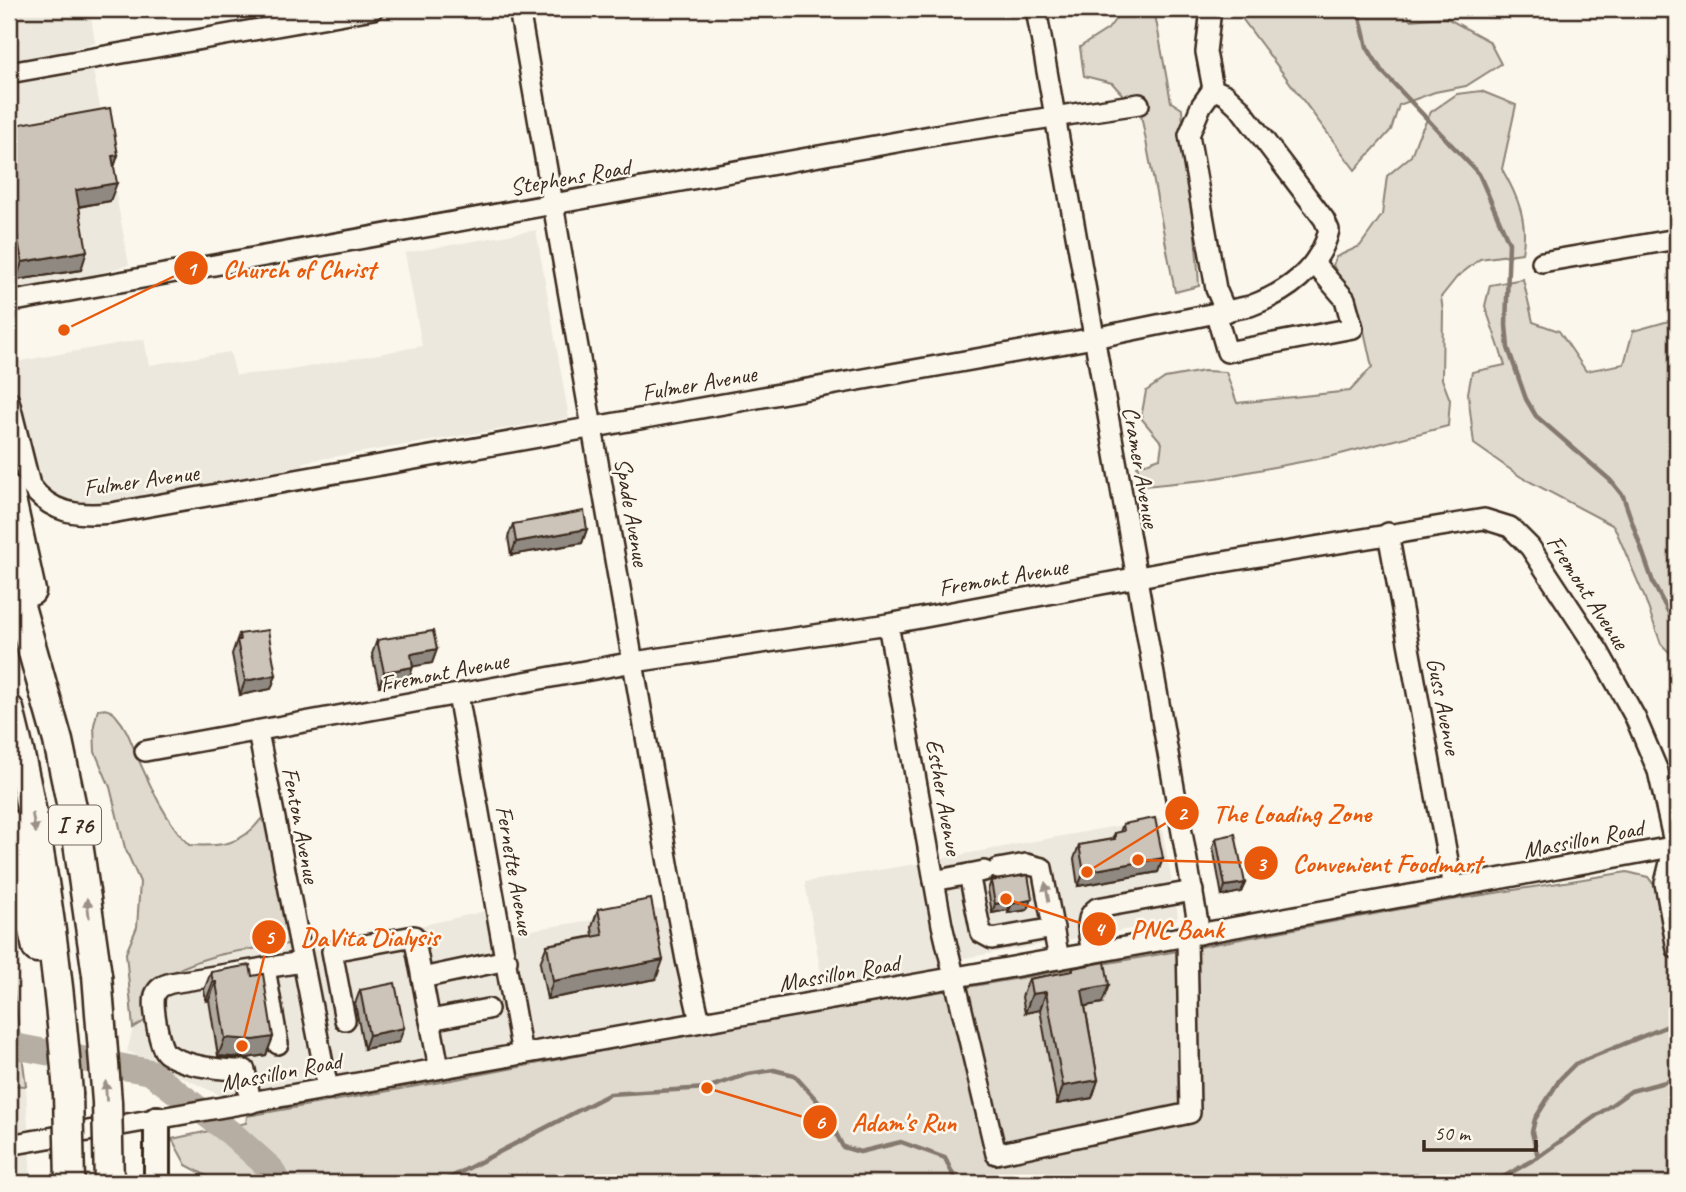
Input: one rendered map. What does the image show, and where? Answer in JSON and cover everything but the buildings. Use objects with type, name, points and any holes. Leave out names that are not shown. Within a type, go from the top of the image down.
[{"type":"highway","points":[[9,490],[29,576],[41,677]]},
{"type":"highway","name":"I 76","points":[[9,567],[41,677],[75,822],[97,975],[106,1089],[109,1183]]},
{"type":"highway","name":"I 76","points":[[9,709],[35,827],[51,982]]},
{"type":"highway","points":[[9,825],[34,931],[51,982],[68,1093],[69,1183]]},
{"type":"main road","points":[[157,1119],[157,1183]]},
{"type":"street","points":[[9,72],[373,9]]},
{"type":"street","name":"Spade Avenue","points":[[519,9],[683,947],[700,1022]]},
{"type":"street","name":"Cramer Avenue","points":[[1036,9],[1193,891],[1194,935]]},
{"type":"street","points":[[1211,9],[1206,52],[1213,89],[1201,106],[1189,135],[1216,289],[1216,314],[1227,352],[1353,328],[1345,299],[1314,262]]},
{"type":"street","name":"Fulmer Avenue","points":[[9,401],[30,485],[37,495],[55,508],[75,514],[111,513],[1216,314],[1266,300],[1288,287],[1314,262],[1326,242],[1329,230],[1324,219],[1239,107],[1226,95],[1213,89]]},
{"type":"street","name":"Stephens Road","points":[[9,302],[947,133],[1139,104]]},
{"type":"street","points":[[1542,262],[1677,239]]},
{"type":"street","name":"Fremont Avenue","points":[[145,751],[634,662],[888,624],[1388,533],[1485,519],[1510,527],[1522,537],[1598,652],[1635,716],[1658,771],[1676,849]]},
{"type":"street","name":"Guss Avenue","points":[[1388,533],[1453,888]]},
{"type":"street","name":"Esther Avenue","points":[[888,624],[953,977],[996,1154],[1190,1113],[1194,935]]},
{"type":"street","name":"Fernette Avenue","points":[[458,695],[522,1054]]},
{"type":"street","name":"Fenton Avenue","points":[[258,732],[328,1088]]},
{"type":"street","points":[[1676,849],[1665,883],[1677,949]]},
{"type":"street","name":"Massillon Road","points":[[9,1145],[1676,849]]},
{"type":"street","points":[[934,881],[1026,864],[1042,869],[1059,959]]},
{"type":"street","points":[[984,871],[981,933],[992,939],[1054,928]]},
{"type":"street","points":[[1092,953],[1088,920],[1091,912],[1097,908],[1193,891]]},
{"type":"street","points":[[345,1020],[332,951],[414,936],[439,1068]]},
{"type":"street","points":[[422,978],[507,960]]},
{"type":"street","points":[[246,1104],[245,1070],[215,1070],[169,1055],[162,1049],[153,1006],[155,995],[160,987],[171,982],[303,965]]},
{"type":"street","points":[[265,968],[278,1044]]},
{"type":"street","points":[[430,1020],[488,1009]]},
{"type":"shaded area","points":[[9,9],[90,9],[95,43],[9,66]]},
{"type":"shaded area","points":[[1109,9],[1154,9],[1171,102],[1182,109],[1199,286],[1175,292],[1141,115],[1112,83],[1084,76],[1080,47],[1108,29],[1120,13]]},
{"type":"shaded area","points":[[1235,9],[1406,9],[1410,20],[1445,17],[1489,41],[1501,64],[1466,86],[1435,92],[1399,105],[1391,130],[1355,170]]},
{"type":"shaded area","points":[[92,64],[129,265],[9,297],[9,78]]},
{"type":"shaded area","points":[[1481,91],[1516,105],[1502,169],[1520,209],[1524,242],[1522,253],[1480,259],[1457,277],[1441,297],[1442,379],[1450,400],[1448,426],[1333,456],[1205,480],[1145,486],[1137,466],[1160,458],[1162,443],[1141,418],[1146,391],[1165,378],[1204,371],[1226,372],[1237,403],[1350,391],[1372,367],[1363,326],[1333,265],[1336,257],[1360,246],[1382,215],[1387,176],[1411,156],[1431,112],[1457,94]]},
{"type":"shaded area","points":[[536,230],[569,418],[303,462],[305,472],[93,511],[51,502],[31,477],[9,383],[9,363],[144,339],[149,365],[230,352],[236,375],[285,371],[422,346],[405,253]]},
{"type":"shaded area","points":[[1523,279],[1533,322],[1559,331],[1586,371],[1624,364],[1633,331],[1676,319],[1677,660],[1661,644],[1614,526],[1521,477],[1474,444],[1468,393],[1472,372],[1505,365],[1485,306],[1490,285]]},
{"type":"shaded area","points":[[98,709],[111,711],[124,726],[159,803],[189,845],[220,845],[230,842],[246,834],[261,819],[269,828],[290,944],[218,955],[168,975],[151,985],[148,1019],[133,1028],[126,953],[137,927],[140,882],[125,848],[110,787],[95,752],[94,725]]},
{"type":"shaded area","points":[[1160,818],[1178,916],[1175,921],[965,958],[961,956],[943,858]]},
{"type":"shaded area","points":[[928,862],[949,975],[825,997],[805,882]]},
{"type":"shaded area","points":[[1627,872],[1648,877],[1659,892],[1677,967],[1677,1183],[220,1183],[186,1165],[172,1139],[246,1123],[247,1116],[684,1035],[1161,954],[1433,903]]},
{"type":"shaded area","points":[[672,907],[696,1019],[524,1052],[506,934]]},
{"type":"shaded area","points":[[490,910],[518,1051],[331,1085],[308,951]]},
{"type":"shaded area","points":[[290,944],[321,1083],[230,1100],[127,1051],[133,1028],[148,1019],[151,985],[167,974],[209,956]]},
{"type":"shaded area","points":[[9,951],[26,1086],[9,1085]]},
{"type":"shaded area","points":[[9,1085],[26,1086],[31,1183],[9,1183]]},
{"type":"waterway","points":[[1358,9],[1367,47],[1381,70],[1479,174],[1509,243],[1506,325],[1508,348],[1526,399],[1536,416],[1610,480],[1623,496],[1654,585],[1670,615],[1677,621]]},
{"type":"waterway","points":[[1538,1157],[1532,1132],[1535,1119],[1560,1079],[1575,1064],[1675,1023]]},
{"type":"waterway","points":[[9,1045],[150,1072],[232,1134],[271,1169],[278,1183]]},
{"type":"waterway","points":[[440,1183],[610,1094],[707,1088],[748,1074],[774,1070],[794,1075],[822,1106],[843,1147],[860,1152],[901,1142],[945,1158],[957,1183]]},
{"type":"waterway","points":[[1493,1183],[1538,1157],[1631,1091],[1677,1079]]},
{"type":"place","name":"Church of Christ","points":[[64,330]]},
{"type":"place","name":"Convenient Foodmart","points":[[1138,860]]},
{"type":"place","name":"The Loading Zone","points":[[1087,872]]},
{"type":"place","name":"PNC Bank","points":[[1006,899]]},
{"type":"place","name":"DaVita Dialysis","points":[[242,1046]]},
{"type":"place","name":"Adam's Run","points":[[707,1088]]}]
